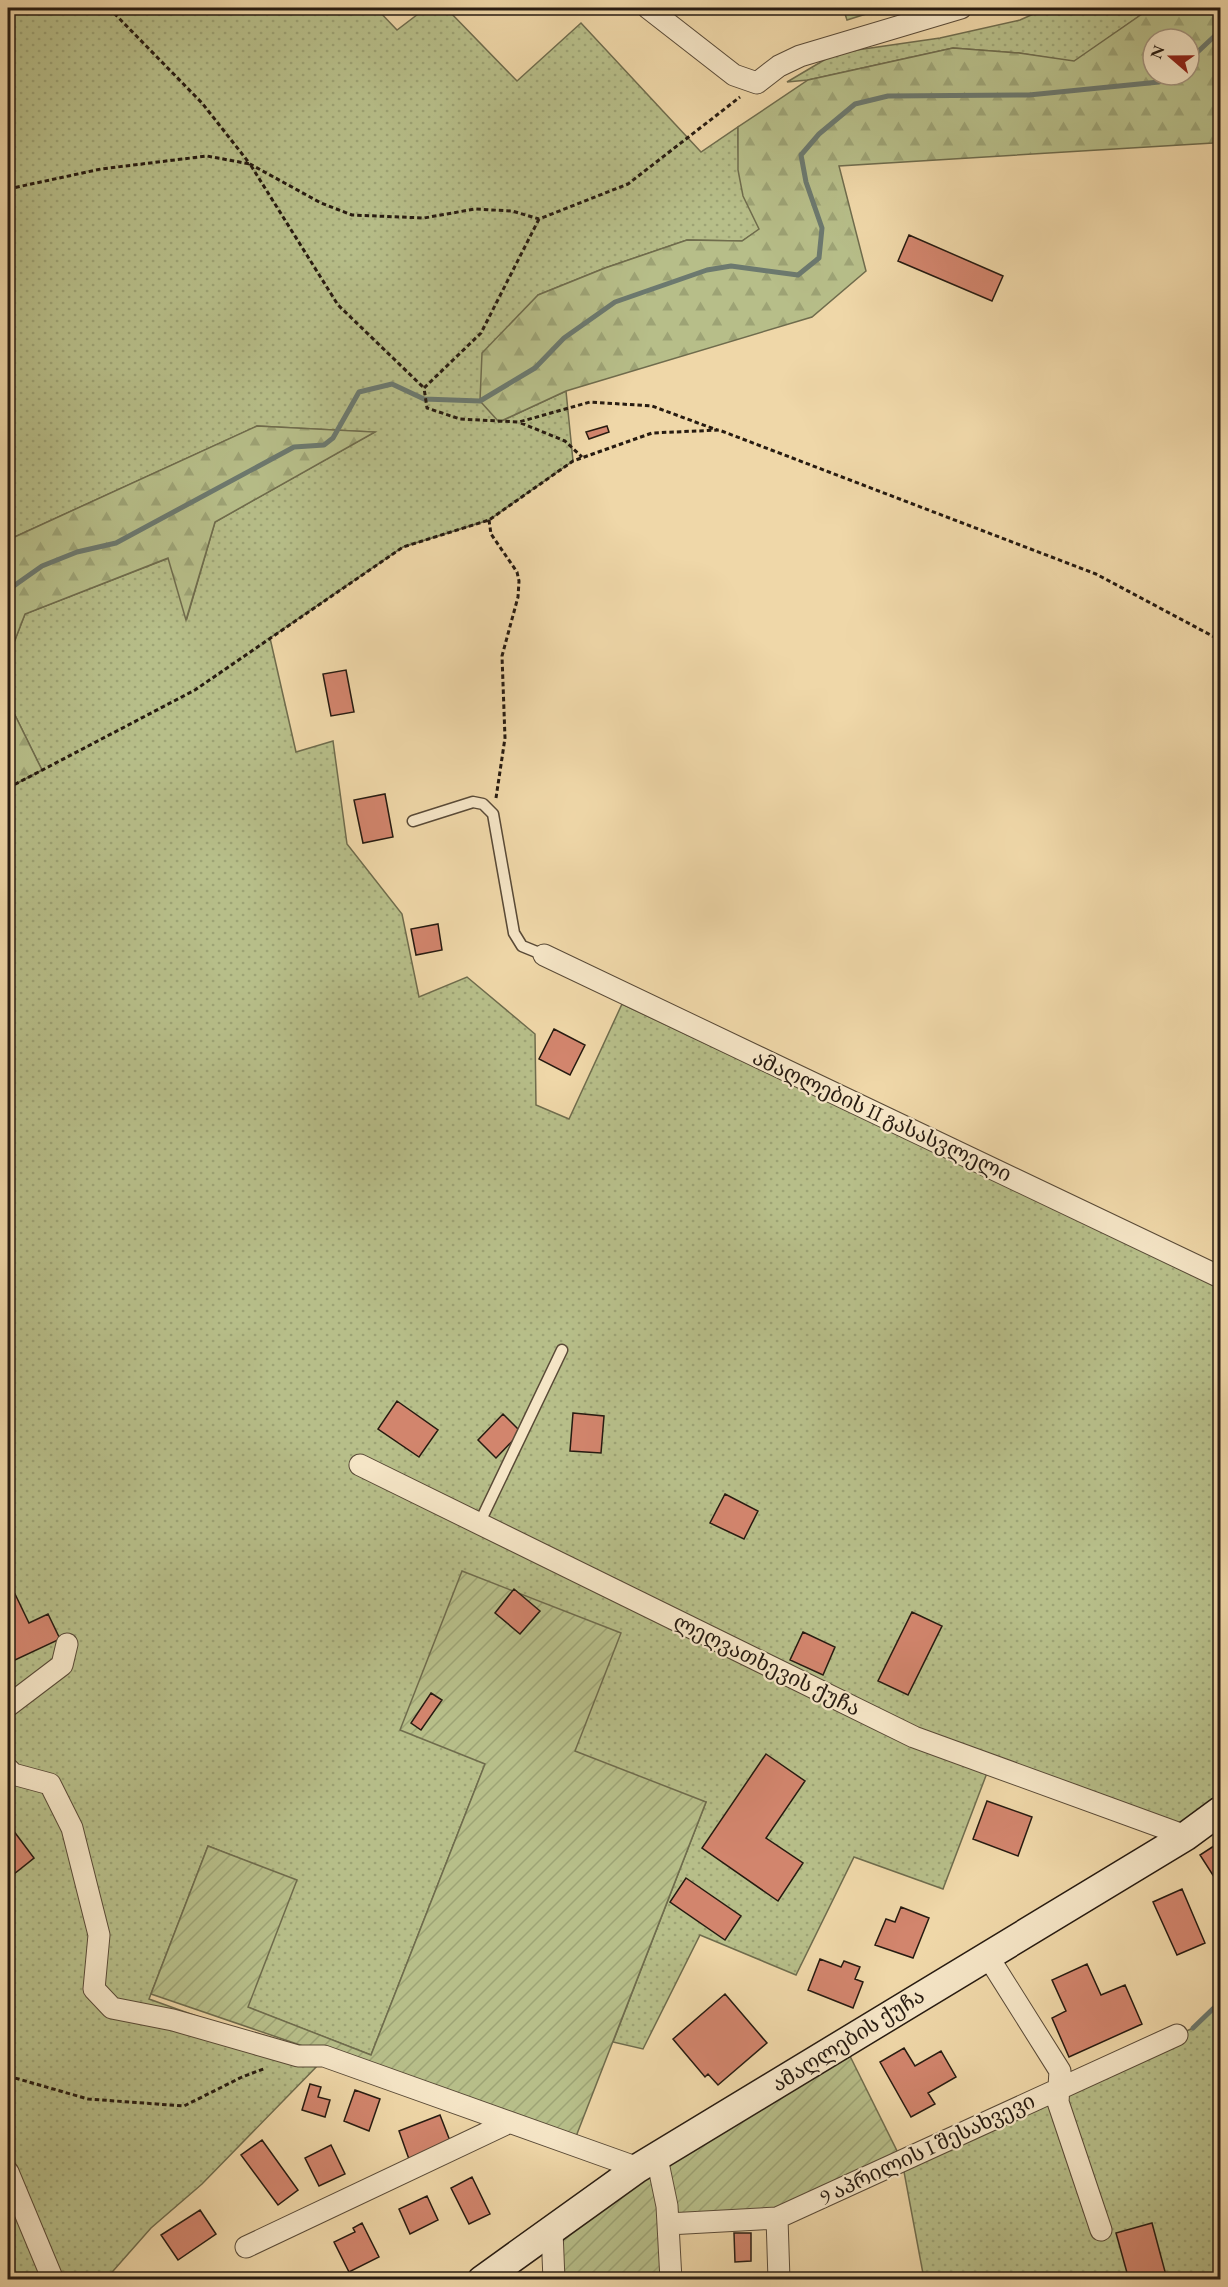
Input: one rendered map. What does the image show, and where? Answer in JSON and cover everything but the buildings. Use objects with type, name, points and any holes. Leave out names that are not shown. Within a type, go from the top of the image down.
[{"type":"street","points":[[648,8],[734,75],[757,83],[779,66],[800,56],[961,8]]},
{"type":"street","name":"ამაღლების II გასასვლელი","points":[[544,955],[1221,1277]]},
{"type":"street","name":"ლეღვათხევის ქუჩა","points":[[360,1466],[914,1737],[1186,1836]]},
{"type":"street","points":[[8,1706],[62,1665],[67,1644]]},
{"type":"street","points":[[8,1769],[13,1774],[50,1784],[72,1828],[99,1935],[94,1989],[112,2008],[173,2020],[297,2056],[324,2056],[507,2123],[648,2163],[668,2223],[671,2280]]},
{"type":"street","name":"ამაღლების ქუჩა","points":[[482,2280],[648,2163],[1186,1836],[1221,1811]]},
{"type":"street","points":[[987,1955],[1060,2071],[1058,2102],[1101,2230]]},
{"type":"street","name":"9 აპრილის I შესახვევი","points":[[668,2223],[777,2218],[1177,2035]]},
{"type":"street","points":[[246,2247],[507,2123]]},
{"type":"street","points":[[8,2172],[53,2280]]},
{"type":"street","points":[[777,2218],[779,2280]]},
{"type":"street","points":[[552,2231],[554,2280]]},
{"type":"lane","points":[[413,821],[473,802],[483,804],[493,814],[514,933],[522,946],[544,955]]},
{"type":"lane","points":[[479,1524],[562,1350]]},
{"type":"path","points":[[109,8],[202,103],[250,164],[338,305],[424,388],[427,408],[460,419],[519,422],[590,402],[652,406],[1096,574],[1221,640]]},
{"type":"path","points":[[8,189],[102,169],[207,156],[250,164],[321,203],[352,215],[424,218],[476,209],[512,211],[539,219],[628,184],[757,83]]},
{"type":"path","points":[[424,388],[481,333],[539,219]]},
{"type":"path","points":[[519,422],[565,441],[582,458]]},
{"type":"path","points":[[8,788],[195,690],[403,547],[489,520],[573,461],[652,433],[719,430]]},
{"type":"path","points":[[489,520],[491,534],[517,572],[519,581],[515,613],[502,656],[505,738],[493,814]]},
{"type":"path","points":[[8,2076],[88,2099],[184,2106],[213,2094],[242,2077],[297,2056]]},
{"type":"green space","points":[[8,8],[376,8],[397,30],[426,8],[446,8],[517,81],[581,23],[701,152],[738,127],[741,180],[760,229],[742,241],[687,240],[605,268],[538,295],[499,422],[566,391],[573,461],[489,520],[403,547],[270,638],[296,752],[333,741],[347,844],[402,914],[419,997],[467,977],[535,1034],[536,1105],[569,1119],[622,1004],[1220,1287],[1220,1811],[1186,1836],[990,1765],[943,1889],[854,1857],[796,1975],[700,1935],[643,2049],[613,2042],[706,1802],[485,1764],[371,2055],[247,2007],[296,1881],[208,1846],[149,1999],[322,2061],[202,2184],[151,2228],[106,2279],[8,2279],[8,788],[42,770],[8,701],[8,658],[25,614],[169,558],[187,618],[215,522],[374,432],[257,426],[8,540]]},
{"type":"green space","points":[[843,8],[885,8],[847,20]]},
{"type":"green space","points":[[1047,8],[1146,8],[1142,14],[1074,62],[1019,53],[953,48],[808,80],[787,82],[836,53],[940,38],[1020,20]]},
{"type":"green space","points":[[1146,8],[1220,8],[1220,136],[1213,143],[839,166],[866,271],[812,317],[566,391],[499,422],[480,401],[482,353],[538,295],[605,268],[687,240],[742,241],[759,229],[743,196],[738,170],[738,127],[808,80],[953,48],[1019,53],[1074,61],[1142,14]]},
{"type":"green space","points":[[257,426],[375,432],[215,522],[186,620],[168,558],[25,614],[8,658],[8,540]]},
{"type":"green space","points":[[8,701],[42,770],[8,788]]},
{"type":"green space","points":[[462,1571],[621,1633],[575,1751],[706,1802],[575,2139],[151,1994],[208,1846],[297,1880],[248,2007],[371,2055],[485,1764],[400,1730]]},
{"type":"green space","points":[[1220,2002],[1220,2279],[924,2279],[902,2161],[1193,2028]]},
{"type":"green space","points":[[843,2042],[902,2161],[777,2218],[668,2224],[671,2279],[554,2279],[565,2222]]},
{"type":"waterway","points":[[1201,49],[1220,31]]},
{"type":"waterway","points":[[8,590],[42,566],[77,552],[116,543],[294,447],[324,445],[333,438],[359,392],[392,384],[424,399],[480,401],[535,368],[564,338],[615,302],[707,270],[731,266],[798,275],[819,258],[822,228],[806,182],[801,155],[819,134],[855,104],[888,96],[1029,95],[1141,84]]},
{"type":"waterway","points":[[1193,2028],[1220,2002]]}]
